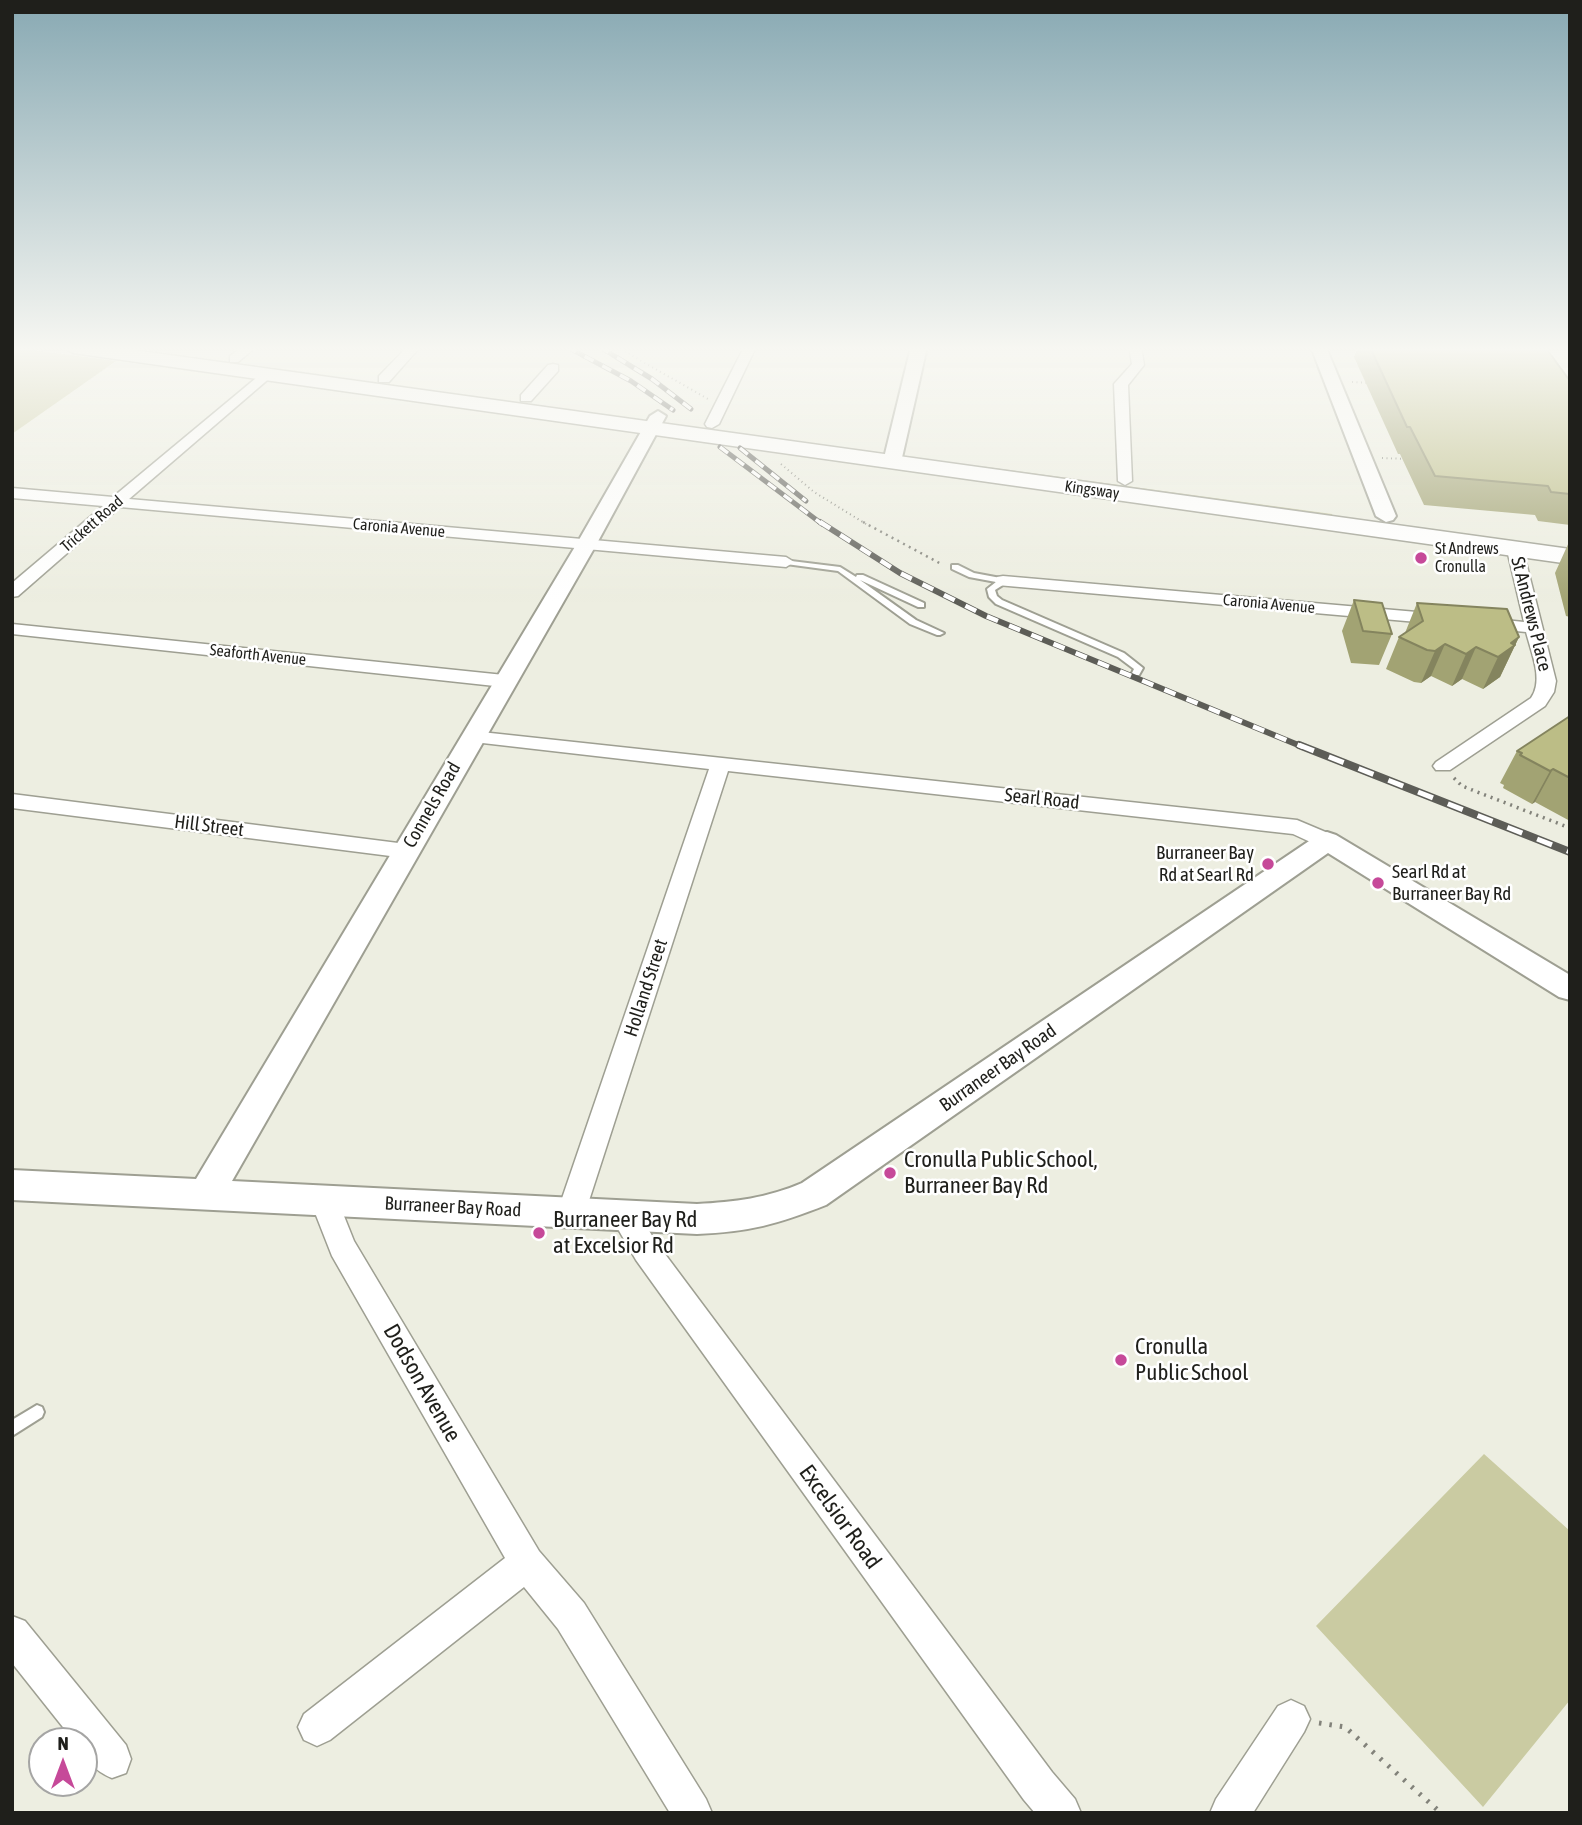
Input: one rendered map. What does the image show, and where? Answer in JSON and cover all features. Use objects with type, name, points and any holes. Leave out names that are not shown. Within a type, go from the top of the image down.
[{"type":"main road","name":"Kingsway","points":[[721,432],[1514,542],[1570,542]]},
{"type":"main road","name":"Kingsway","points":[[758,432],[894,456],[1125,481],[1386,516],[1514,542],[1570,557]]},
{"type":"street","name":"Trickett Road","points":[[12,593],[199,432]]},
{"type":"street","name":"Connels Road","points":[[206,1194],[650,432]]},
{"type":"street","points":[[894,456],[899,432]]},
{"type":"street","points":[[1123,432],[1125,481]]},
{"type":"street","points":[[1352,432],[1386,516]]},
{"type":"street","name":"Caronia Avenue","points":[[12,493],[786,562]]},
{"type":"street","name":"St Andrews Place","points":[[1443,766],[1538,702],[1545,692],[1547,681],[1514,542]]},
{"type":"street","name":"Caronia Avenue","points":[[1003,581],[1534,628]]},
{"type":"street","name":"Seaforth Avenue","points":[[12,629],[505,681]]},
{"type":"street","name":"Searl Road","points":[[472,737],[1297,827],[1327,841],[1570,989]]},
{"type":"street","name":"Holland Street","points":[[571,1213],[721,763]]},
{"type":"street","name":"Hill Street","points":[[12,801],[406,851]]},
{"type":"street","name":"Burraneer Bay Road","points":[[12,1185],[625,1217],[741,1217],[777,1209],[814,1194],[1327,841]]},
{"type":"street","name":"Dodson Avenue","points":[[324,1200],[342,1247],[527,1563],[571,1616],[692,1813]]},
{"type":"street","name":"Excelsior Road","points":[[625,1217],[654,1262],[1038,1786],[1061,1813]]},
{"type":"street","points":[[317,1727],[527,1563]]},
{"type":"street","points":[[12,1634],[112,1759]]},
{"type":"street","points":[[1230,1813],[1290,1720]]},
{"type":"lane","points":[[786,562],[833,566],[878,583],[921,605]]},
{"type":"lane","points":[[955,567],[972,575],[1003,581]]},
{"type":"lane","points":[[848,573],[913,622],[940,633]]},
{"type":"lane","points":[[1003,581],[991,589],[993,597],[1121,655],[1139,668],[1136,673]]},
{"type":"lane","points":[[12,1429],[37,1412]]},
{"type":"path","points":[[1362,457],[1406,459]]},
{"type":"path","points":[[776,460],[814,492],[851,516],[938,565],[955,567]]},
{"type":"path","points":[[1443,766],[1462,786],[1570,828]]},
{"type":"path","points":[[1290,1720],[1345,1727],[1441,1813]]},
{"type":"green space","points":[[980,466],[1332,514],[1333,517],[1018,473]]},
{"type":"green space","points":[[1484,1454],[1570,1531],[1570,1700],[1483,1807],[1316,1626]]},
{"type":"building","points":[[1413,432],[1570,432],[1570,494],[1551,492],[1548,486],[1435,476]]},
{"type":"building","points":[[1354,600],[1382,603],[1392,634],[1363,631]]},
{"type":"building","points":[[1417,603],[1507,609],[1519,637],[1511,643],[1515,645],[1498,657],[1476,647],[1466,654],[1445,644],[1435,651],[1427,650],[1399,637],[1423,621]]},
{"type":"building","points":[[1570,716],[1570,778],[1553,769],[1550,771],[1517,751]]},
{"type":"railway","points":[[720,447],[822,524]]},
{"type":"railway","points":[[740,448],[806,501]]},
{"type":"railway","points":[[820,522],[900,573],[986,616],[1303,747]]},
{"type":"railway","points":[[1299,745],[1570,852]]},
{"type":"place","name":"St Andrews Cronulla","points":[[1421,558]]},
{"type":"place","name":"Burraneer Bay Rd at Searl Rd","points":[[1268,864]]},
{"type":"place","name":"Searl Rd at Burraneer Bay Rd","points":[[1378,883]]},
{"type":"place","name":"Cronulla Public School, Burraneer Bay Rd","points":[[890,1173]]},
{"type":"place","name":"Burraneer Bay Rd at Excelsior Rd","points":[[539,1233]]},
{"type":"place","name":"Cronulla Public School","points":[[1121,1360]]}]
